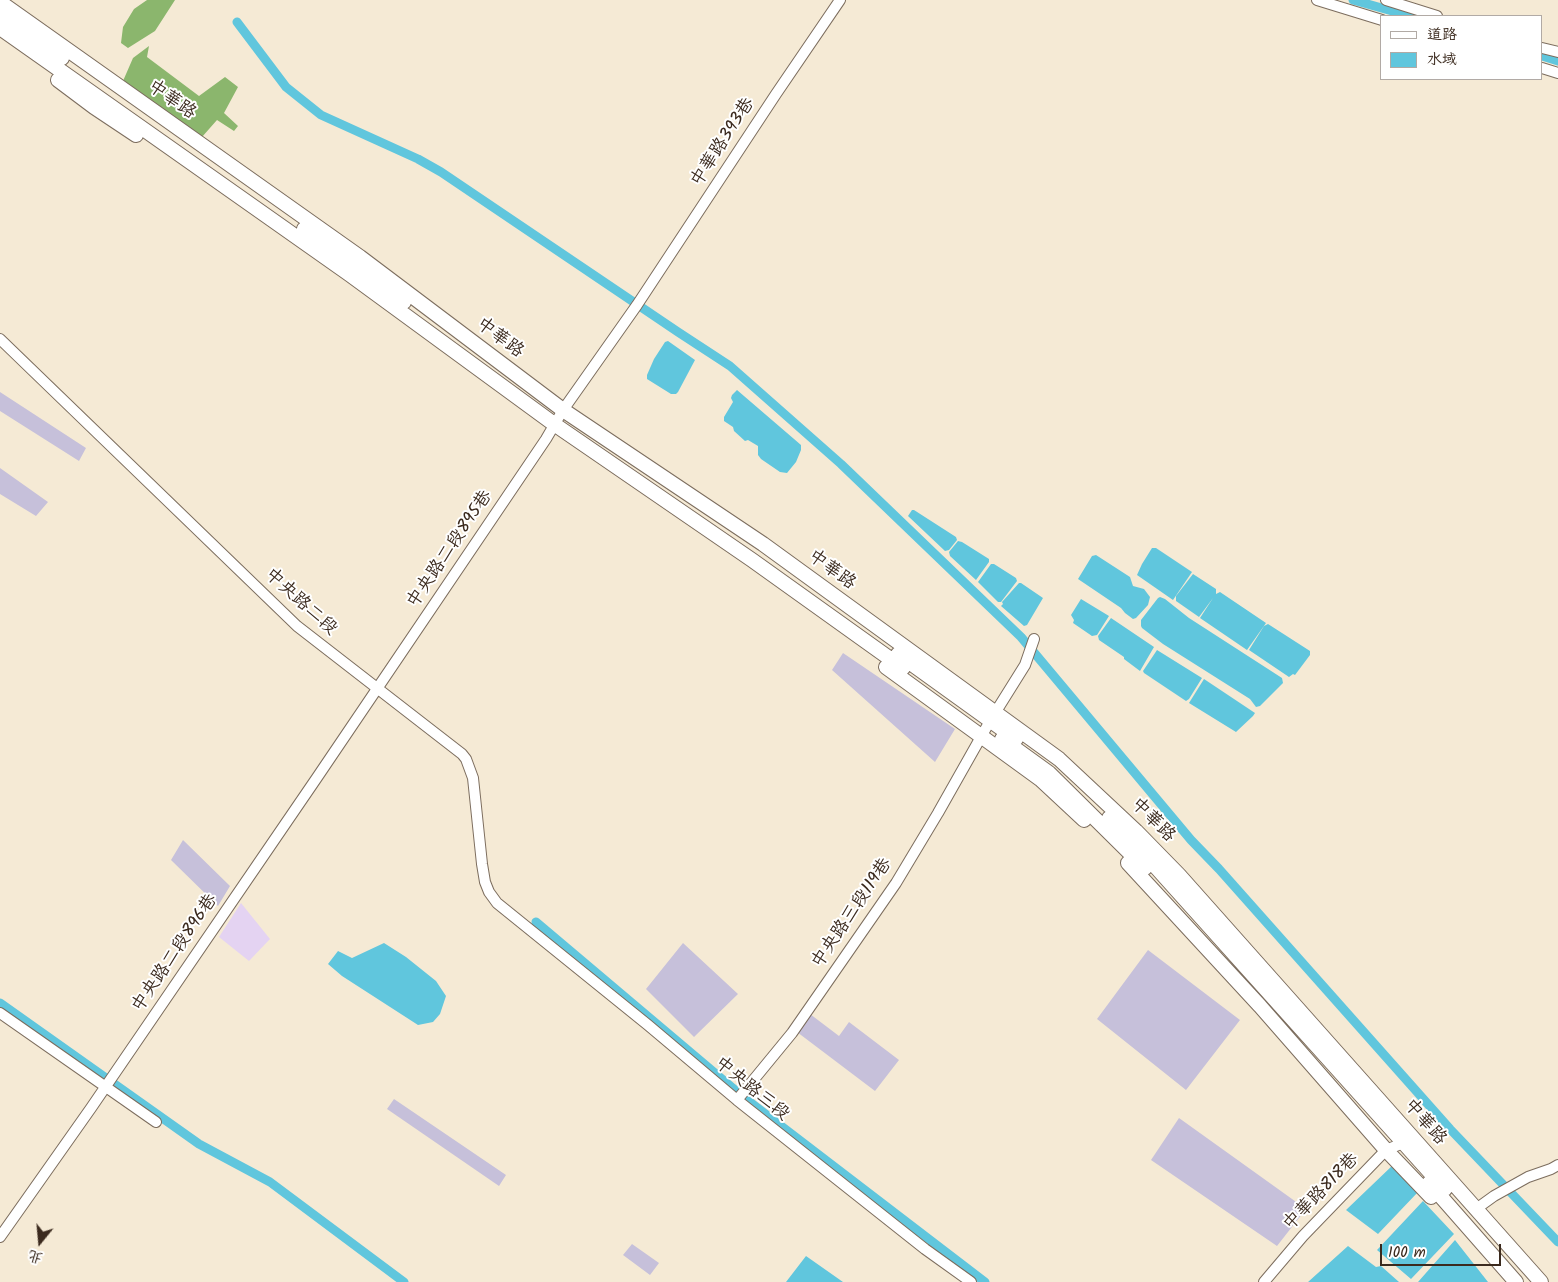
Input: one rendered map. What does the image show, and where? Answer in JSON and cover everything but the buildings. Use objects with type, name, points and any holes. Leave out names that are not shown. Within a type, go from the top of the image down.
[{"type":"main road","name":"中華路","points":[[1,4],[360,257],[556,420],[747,567],[988,725],[1059,759],[1136,831],[1179,875],[1516,1282]]},
{"type":"main road","name":"中華路","points":[[0,28],[556,420]]},
{"type":"main road","name":"中華路","points":[[0,39],[94,107],[556,420],[763,544],[988,725],[1040,779],[1115,850],[1260,1006],[1400,1144],[1529,1282]]},
{"type":"main road","name":"中華路","points":[[1400,1144],[1476,1210],[1541,1282]]},
{"type":"main road","name":"中華路","points":[[1400,1144],[1507,1282]]},
{"type":"street","name":"中華路393巷","points":[[556,420],[635,308],[840,0]]},
{"type":"street","points":[[1317,0],[1380,19]]},
{"type":"street","points":[[1386,0],[1434,15]]},
{"type":"street","points":[[1543,48],[1558,52]]},
{"type":"street","points":[[1543,68],[1558,73]]},
{"type":"street","name":"中央路二段","points":[[0,339],[297,626],[462,754],[466,759],[473,778],[485,882],[497,903],[514,917]]},
{"type":"street","name":"中央路二段895巷","points":[[377,689],[546,439],[556,420]]},
{"type":"street","name":"中央路三段119巷","points":[[737,1100],[792,1033],[896,883],[1025,665],[1034,639]]},
{"type":"street","name":"中央路二段896巷","points":[[0,1237],[106,1087],[377,689]]},
{"type":"street","name":"中央路三段","points":[[514,917],[613,996],[737,1100],[925,1249],[971,1282]]},
{"type":"street","points":[[0,1013],[156,1122]]},
{"type":"street","name":"中華路818巷","points":[[1264,1282],[1303,1236],[1400,1144]]},
{"type":"street","points":[[1476,1210],[1494,1196],[1528,1177],[1558,1165]]},
{"type":"shaded area","points":[[0,392],[86,448],[79,461],[0,411]]},
{"type":"shaded area","points":[[0,468],[48,502],[36,516],[0,494]]},
{"type":"shaded area","points":[[843,653],[955,729],[935,762],[832,670]]},
{"type":"shaded area","points":[[183,840],[230,886],[218,906],[171,860]]},
{"type":"shaded area","points":[[241,903],[270,939],[249,961],[219,937]]},
{"type":"shaded area","points":[[683,943],[738,994],[694,1037],[646,989]]},
{"type":"shaded area","points":[[1148,950],[1240,1020],[1186,1090],[1097,1019]]},
{"type":"shaded area","points":[[810,1014],[839,1036],[849,1022],[899,1060],[875,1091],[797,1032]]},
{"type":"shaded area","points":[[394,1099],[506,1175],[499,1186],[387,1109]]},
{"type":"shaded area","points":[[1179,1118],[1306,1209],[1277,1246],[1151,1160]]},
{"type":"shaded area","points":[[632,1244],[659,1263],[650,1275],[623,1255]]},
{"type":"green space","points":[[147,0],[175,0],[155,31],[128,48],[121,43],[123,27],[134,9]]},
{"type":"green space","points":[[149,46],[147,57],[199,96],[225,77],[238,87],[224,113],[238,126],[234,131],[217,120],[202,137],[123,81],[133,58]]},
{"type":"water","points":[[668,341],[695,360],[676,394],[671,394],[647,379],[654,359],[665,342]]},
{"type":"water","points":[[737,390],[801,445],[796,462],[787,473],[780,472],[761,459],[758,455],[758,446],[748,440],[745,441],[734,431],[733,427],[724,421],[724,417],[733,402],[732,395]]},
{"type":"water","points":[[912,510],[956,537],[957,540],[949,550],[945,551],[908,516]]},
{"type":"water","points":[[958,541],[989,559],[989,562],[976,580],[950,556],[949,552]]},
{"type":"water","points":[[1152,548],[1156,548],[1192,572],[1173,600],[1137,575]]},
{"type":"water","points":[[1096,555],[1130,577],[1133,586],[1144,589],[1150,597],[1148,605],[1136,618],[1133,619],[1121,608],[1078,579],[1092,556]]},
{"type":"water","points":[[991,564],[1016,578],[1017,581],[1001,602],[998,602],[978,582]]},
{"type":"water","points":[[1193,574],[1216,589],[1216,594],[1220,592],[1266,623],[1247,650],[1200,618],[1213,598],[1199,617],[1176,601],[1176,596]]},
{"type":"water","points":[[1019,583],[1043,598],[1027,625],[1024,626],[1001,606],[1002,602]]},
{"type":"water","points":[[1160,597],[1282,678],[1283,683],[1260,706],[1256,707],[1250,699],[1163,644],[1141,626],[1141,620]]},
{"type":"water","points":[[1081,599],[1109,616],[1097,635],[1092,636],[1073,623],[1074,620],[1071,615]]},
{"type":"water","points":[[1111,618],[1154,647],[1140,671],[1124,659],[1124,657],[1099,640],[1098,636]]},
{"type":"water","points":[[1268,624],[1310,651],[1310,655],[1295,675],[1293,674],[1289,677],[1249,650],[1264,626]]},
{"type":"water","points":[[1157,650],[1202,678],[1186,701],[1144,673],[1143,671]]},
{"type":"water","points":[[1204,679],[1255,713],[1236,732],[1189,703]]},
{"type":"water","points":[[384,943],[406,957],[436,981],[446,996],[440,1014],[433,1022],[418,1025],[342,976],[328,964],[338,951],[352,958]]},
{"type":"water","points":[[1394,1164],[1418,1192],[1378,1234],[1346,1210]]},
{"type":"water","points":[[1423,1201],[1454,1234],[1411,1279],[1377,1250]]},
{"type":"water","points":[[1455,1240],[1488,1282],[1418,1282]]},
{"type":"water","points":[[1348,1246],[1376,1267],[1381,1266],[1399,1282],[1308,1282]]},
{"type":"water","points":[[806,1256],[843,1282],[786,1282]]},
{"type":"waterway","points":[[1353,0],[1406,15]]},
{"type":"waterway","points":[[237,22],[286,87],[321,115],[418,159],[441,172],[730,366],[841,464],[1021,637],[1191,840],[1450,1129],[1558,1242]]},
{"type":"waterway","points":[[1543,56],[1558,61]]},
{"type":"waterway","points":[[536,922],[742,1096],[985,1282]]},
{"type":"waterway","points":[[0,1003],[199,1144],[270,1182],[404,1282]]}]
